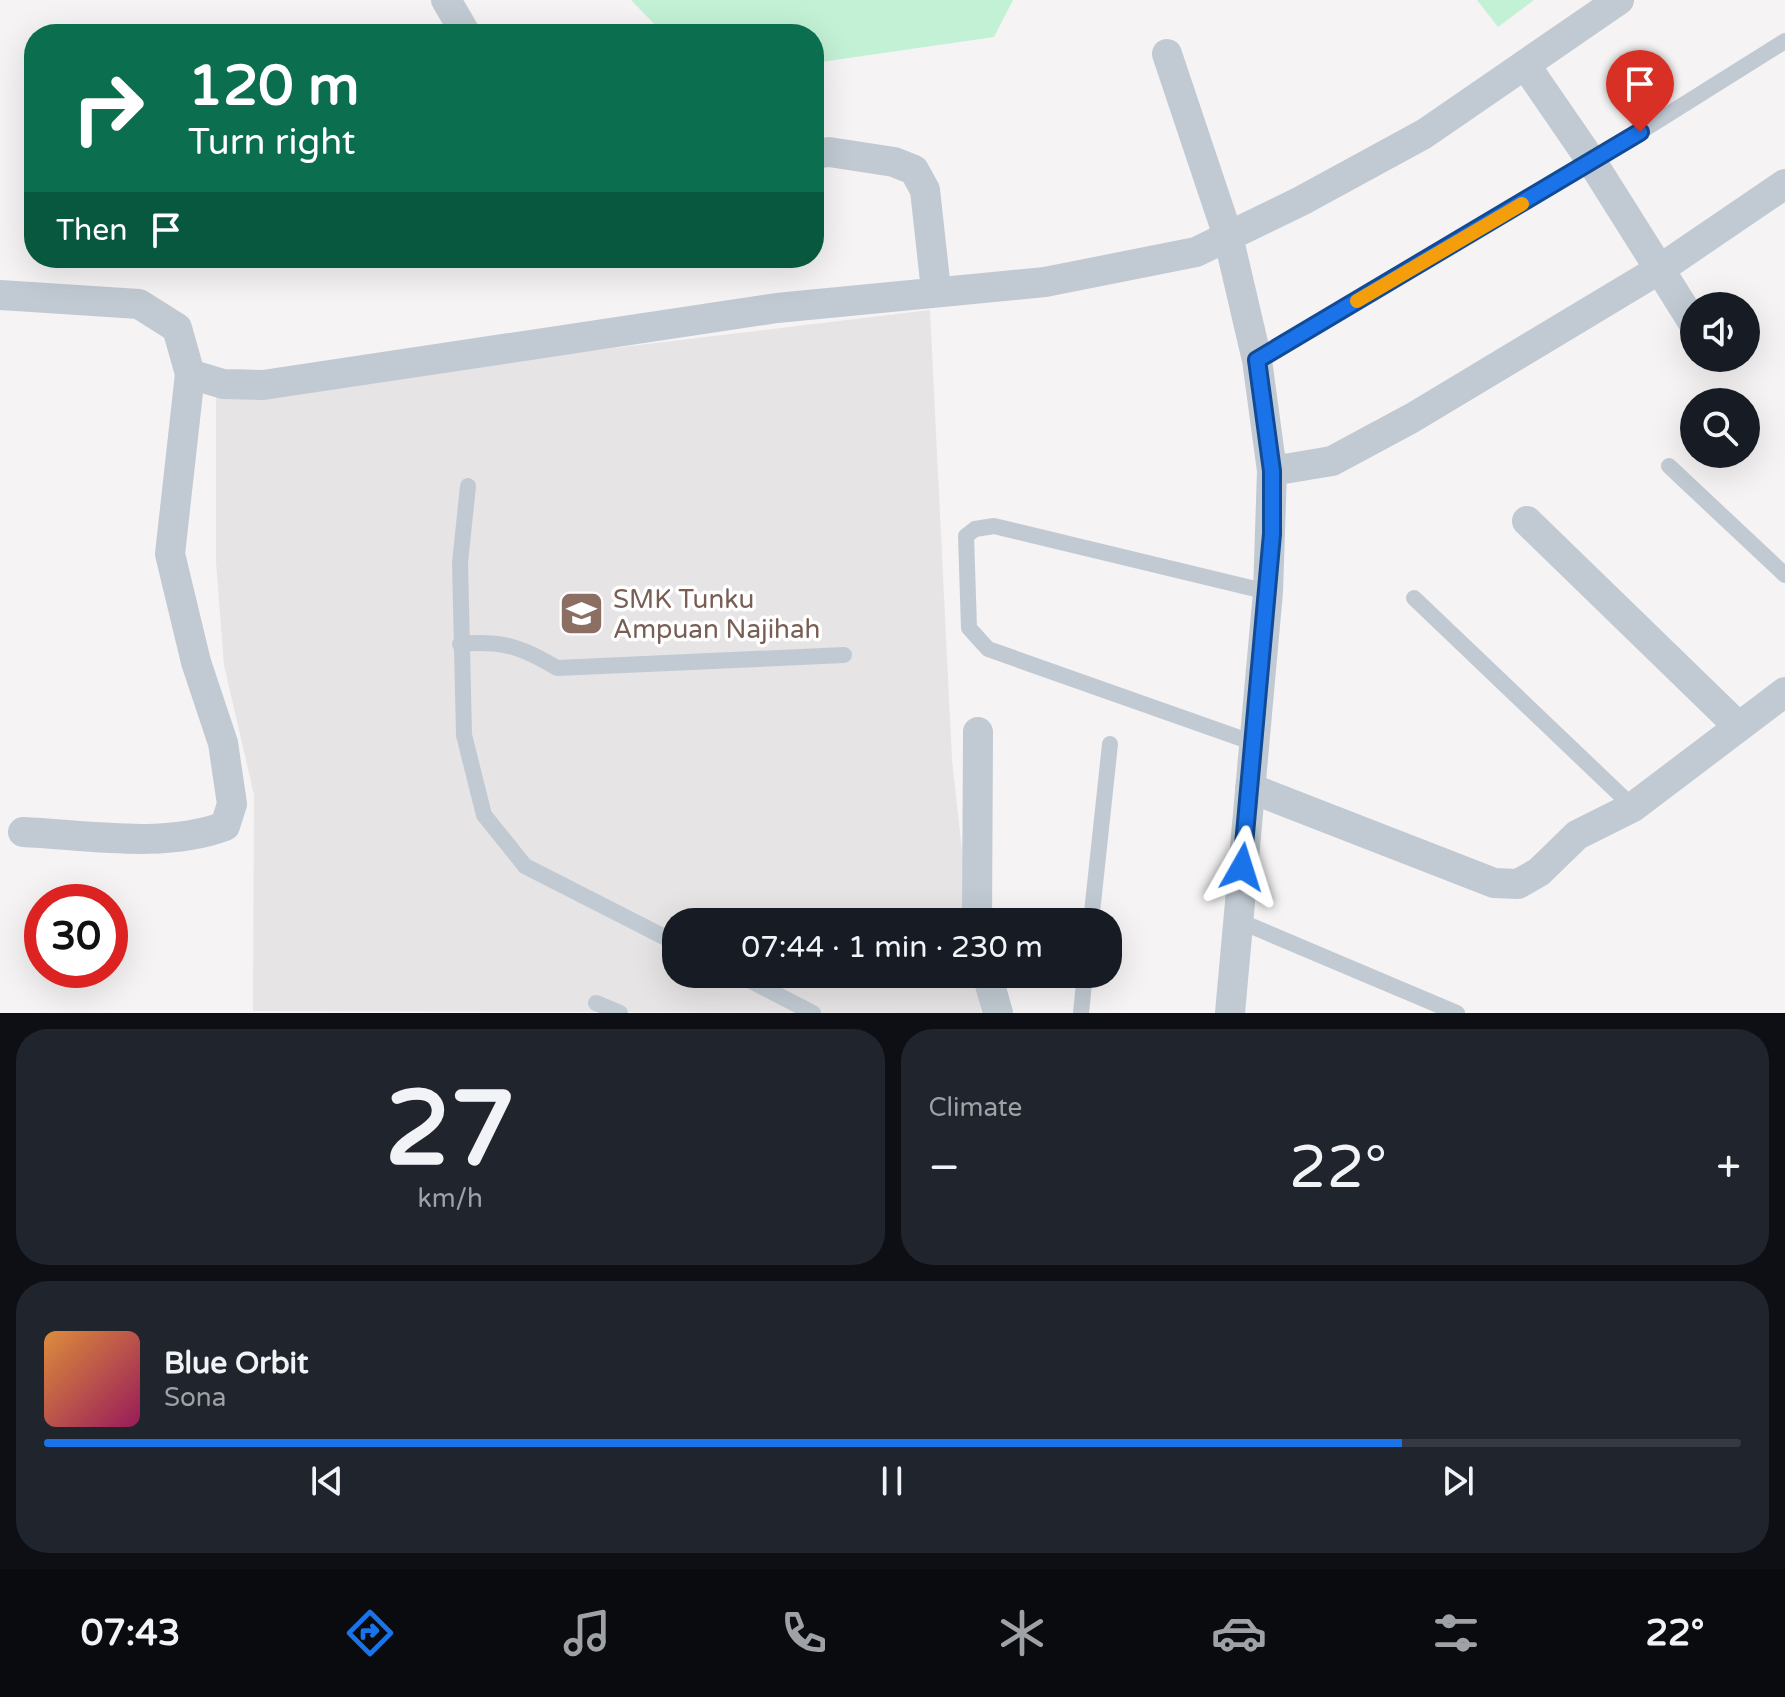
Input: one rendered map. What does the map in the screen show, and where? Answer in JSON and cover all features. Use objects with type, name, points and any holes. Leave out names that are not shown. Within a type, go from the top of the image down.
[{"type":"street","points":[[446,0],[460,24]]},
{"type":"street","points":[[190,374],[223,384],[263,385],[777,308],[936,290],[1045,282],[1196,252],[1424,134],[1619,0]]},
{"type":"street","points":[[1167,54],[1228,236],[1257,360],[1272,471],[1268,592],[1230,1013]]},
{"type":"street","points":[[1526,66],[1592,162],[1680,301]]},
{"type":"street","points":[[824,153],[894,162],[914,170],[925,190],[936,290]]},
{"type":"street","points":[[1272,471],[1332,461],[1412,418],[1660,269],[1785,184]]},
{"type":"street","points":[[0,295],[139,304],[177,328],[190,374],[170,554],[196,662],[223,743],[232,804],[225,826],[202,835],[167,838],[23,832]]},
{"type":"street","points":[[1527,521],[1738,726]]},
{"type":"street","points":[[1250,788],[1494,883],[1518,884],[1539,872],[1577,835],[1633,807],[1785,692]]},
{"type":"street","points":[[977,908],[978,732]]},
{"type":"street","points":[[991,988],[998,1013]]},
{"type":"lane","points":[[1257,360],[1592,162],[1785,41]]},
{"type":"lane","points":[[1669,466],[1785,575]]},
{"type":"lane","points":[[468,486],[460,563],[464,735],[484,815],[525,866],[662,936]]},
{"type":"lane","points":[[1254,743],[988,649],[969,628],[966,536],[975,529],[994,526],[1268,592]]},
{"type":"lane","points":[[1414,598],[1633,807]]},
{"type":"lane","points":[[460,644],[486,642],[523,647],[557,668],[844,655]]},
{"type":"lane","points":[[1092,908],[1110,744]]},
{"type":"lane","points":[[1237,920],[1457,1013]]},
{"type":"lane","points":[[764,988],[813,1013]]},
{"type":"lane","points":[[1081,1013],[1084,988]]},
{"type":"lane","points":[[596,1003],[620,1013]]},
{"type":"shaded area","name":"SMK Tunku Ampuan Najihah","points":[[930,310],[952,760],[968,908],[662,908],[662,988],[978,988],[981,1013],[253,1011],[254,795],[224,665],[216,562],[216,396]]},
{"type":"green space","points":[[631,0],[1013,0],[994,37],[824,62],[824,24],[654,24]]},
{"type":"green space","points":[[1477,0],[1534,0],[1498,27]]},
{"type":"slow traffic","points":[[1357,301],[1522,204]]},
{"type":"place","name":"SMK Tunku Ampuan Najihah","points":[[582,614]]},
{"type":"route","points":[[1242,867],[1272,534],[1272,471],[1257,360],[1640,132]]}]
